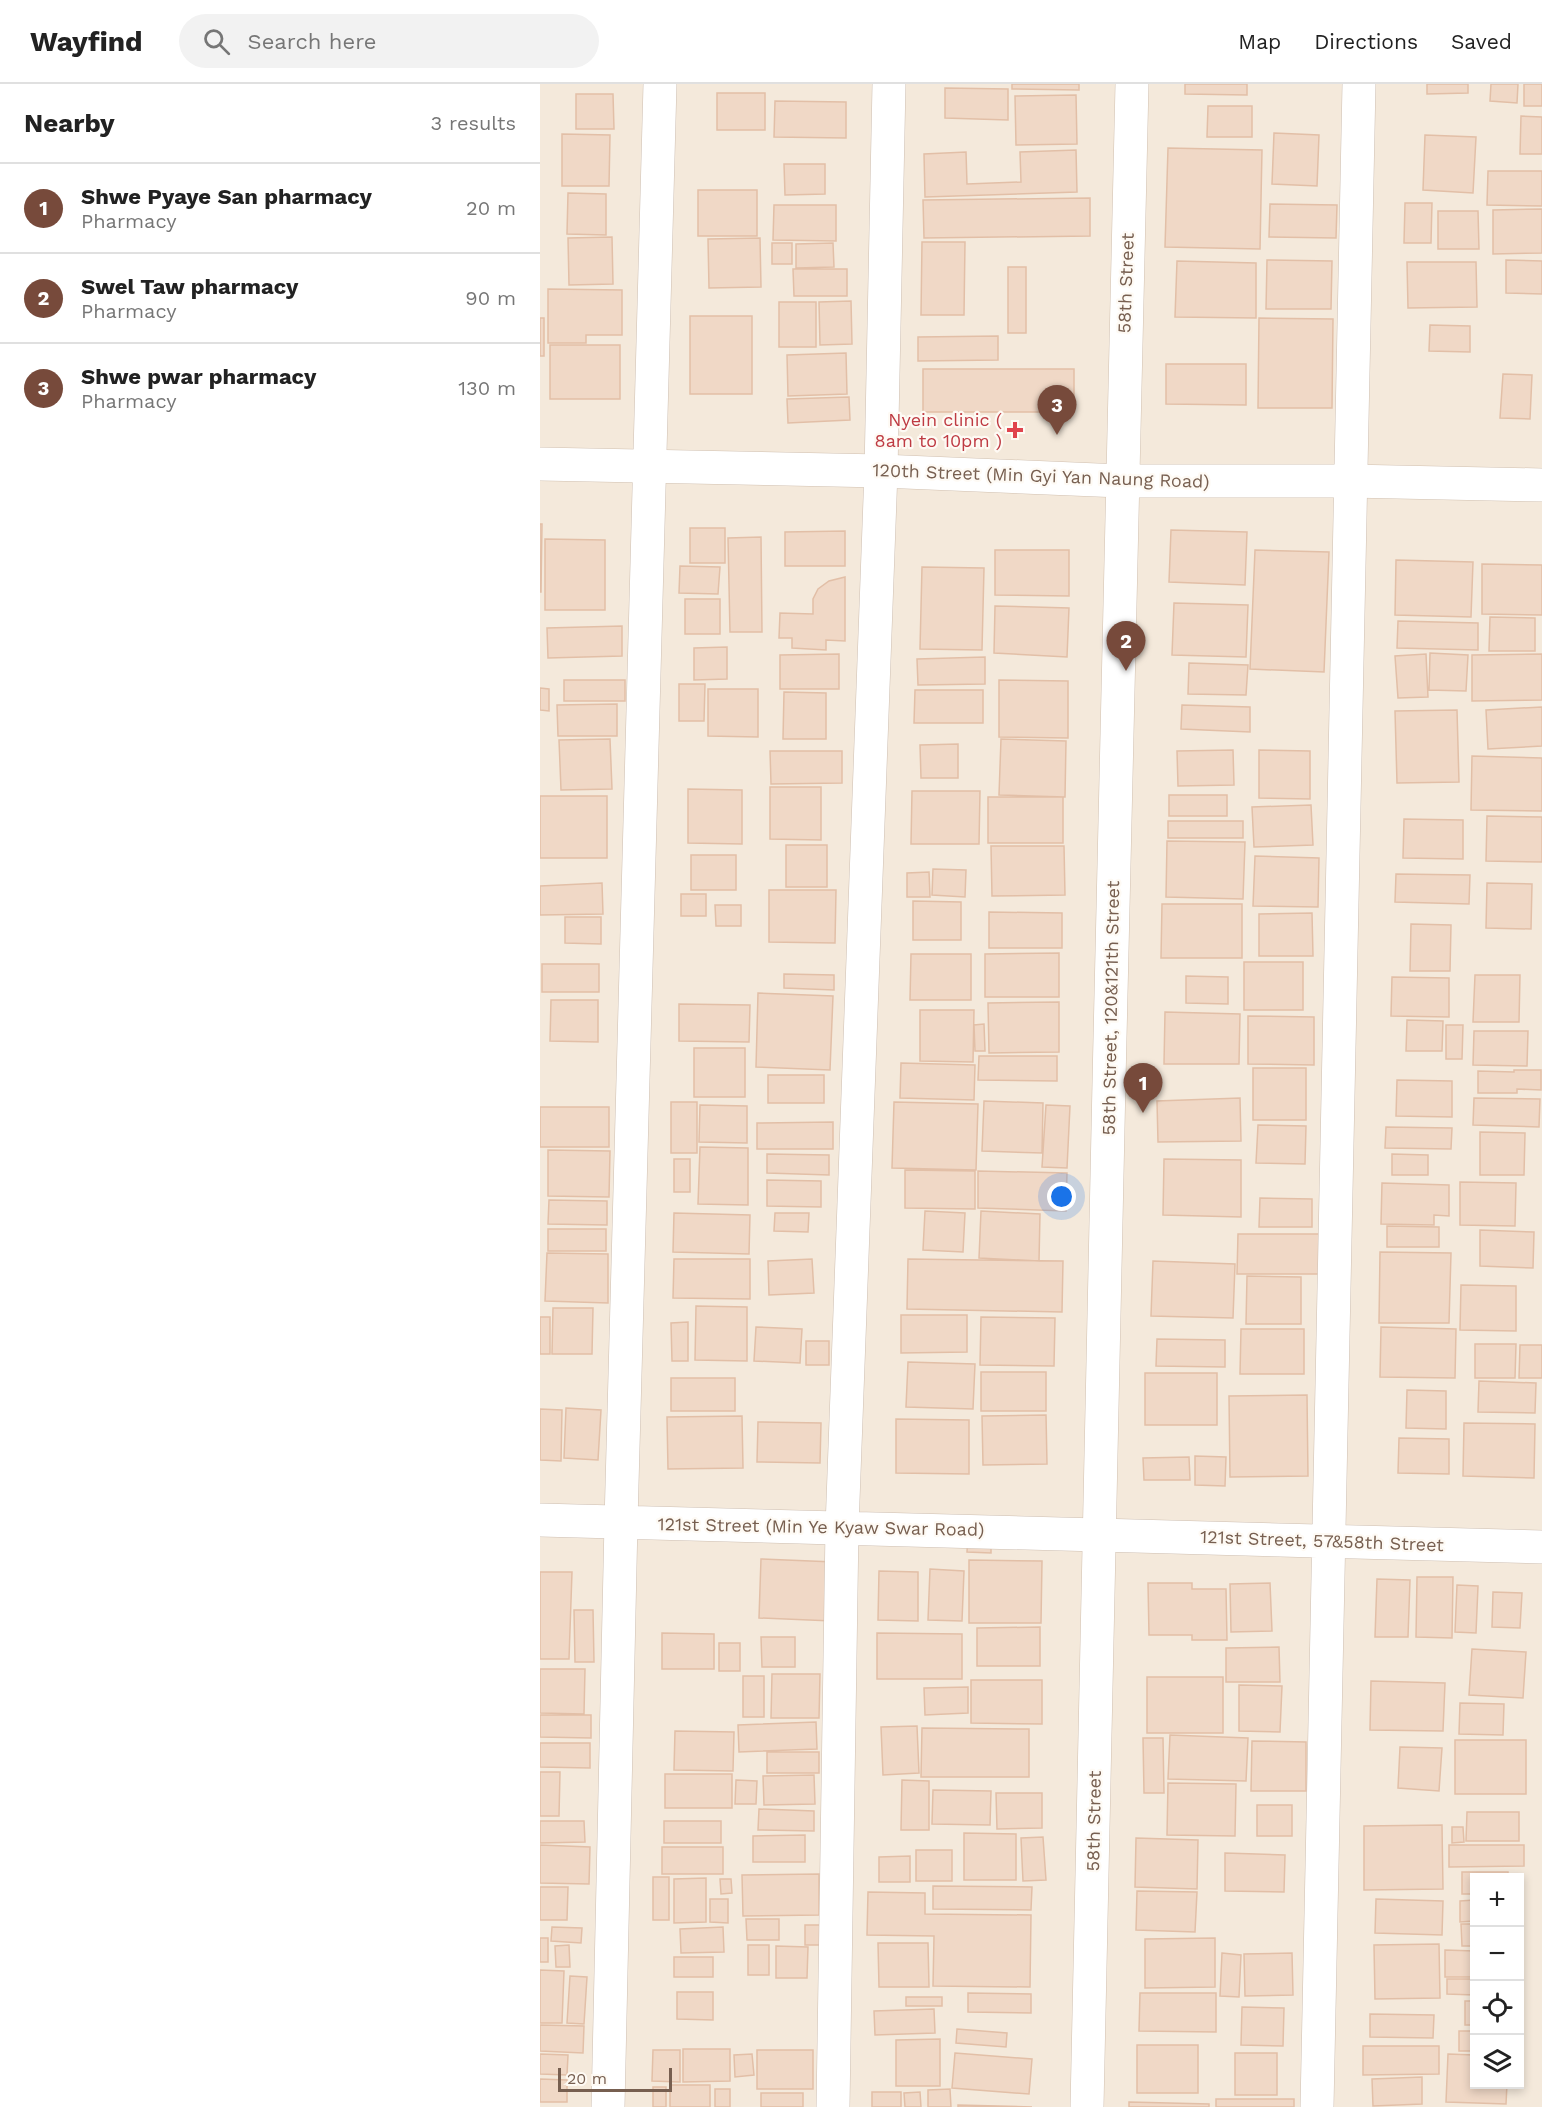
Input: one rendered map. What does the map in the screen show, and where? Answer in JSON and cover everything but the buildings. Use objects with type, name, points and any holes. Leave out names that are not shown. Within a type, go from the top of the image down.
[{"type":"street","points":[[608,2107],[621,1522],[660,84]]},
{"type":"street","points":[[833,2107],[842,1528],[881,471],[889,84]]},
{"type":"street","name":"58th Street","points":[[1121,481],[1132,84]]},
{"type":"street","points":[[1317,2107],[1331,1541],[1349,481],[1359,84]]},
{"type":"street","name":"120th Street (Min Gyi Yan Naung Road)","points":[[540,464],[881,471],[1121,481],[1349,481],[1542,485]]},
{"type":"street","name":"58th Street, 120&121th Street","points":[[1101,1534],[1121,481]]},
{"type":"street","name":"121st Street (Min Ye Kyaw Swar Road)","points":[[540,1520],[1101,1534]]},
{"type":"street","name":"58th Street","points":[[1087,2107],[1101,1534]]},
{"type":"street","name":"121st Street, 57&58th Street","points":[[1101,1534],[1542,1547]]},
{"type":"shaded area","points":[[540,84],[1542,84],[1542,2107],[540,2107]]},
{"type":"place","name":"Nyein clinic ( 8am to 10pm )","points":[[1015,430]]},
{"type":"place","name":"Shwe pwar pharmacy","points":[[1057,435]]},
{"type":"place","name":"Swel Taw pharmacy","points":[[1126,671]]},
{"type":"place","name":"Shwe Pyaye San pharmacy","points":[[1143,1113]]}]
